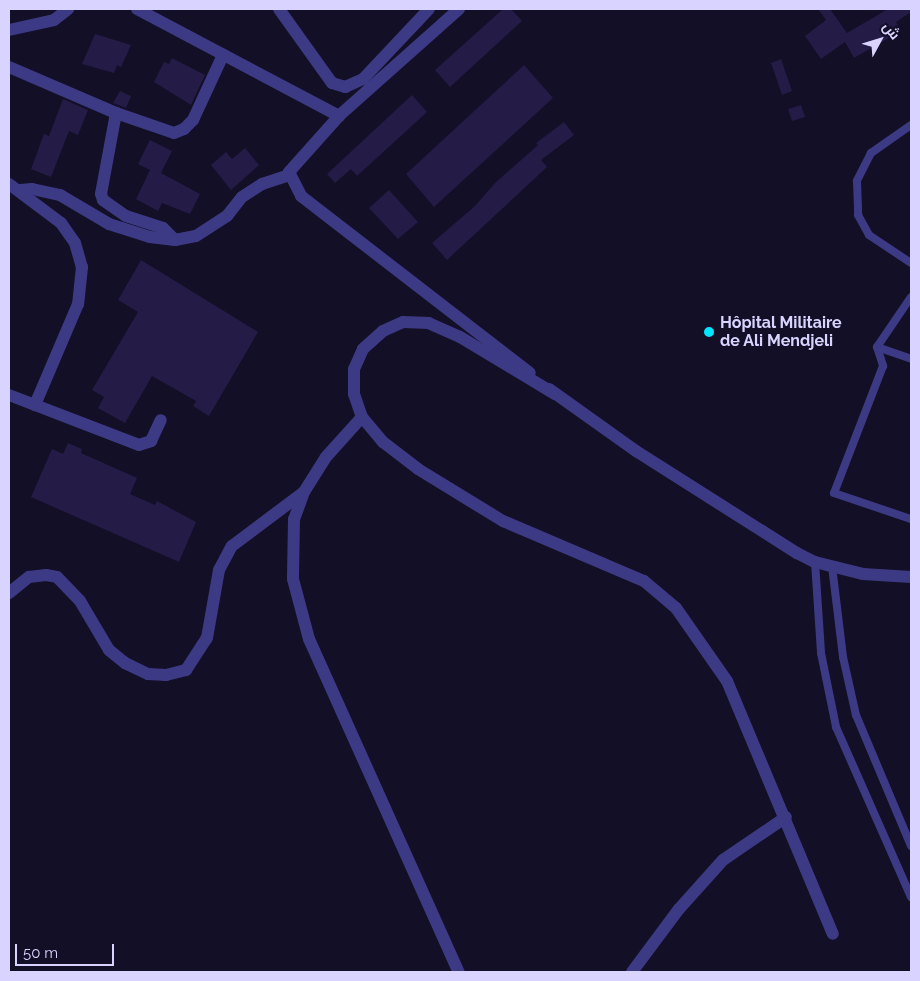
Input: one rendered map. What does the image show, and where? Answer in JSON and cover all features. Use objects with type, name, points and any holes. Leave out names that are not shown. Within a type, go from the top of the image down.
[{"type":"street","points":[[9,30],[54,20],[68,9]]},
{"type":"street","points":[[137,9],[339,116]]},
{"type":"street","points":[[280,9],[332,83],[345,87],[363,79],[430,9]]},
{"type":"street","points":[[14,187],[60,195],[109,224],[150,237],[175,240],[196,236],[227,216],[242,197],[262,184],[290,175],[299,158],[339,116],[459,9]]},
{"type":"street","points":[[9,67],[116,113],[169,133],[184,129],[193,120],[223,55]]},
{"type":"street","points":[[116,113],[101,194],[103,200],[126,216],[163,228],[175,240]]},
{"type":"street","points":[[290,175],[301,196],[470,324],[555,394]]},
{"type":"street","points":[[14,187],[51,214],[68,233],[79,255],[82,274],[78,304],[35,405]]},
{"type":"street","points":[[833,934],[786,817],[727,681],[710,653],[666,598],[637,578],[503,521],[418,469],[383,442],[362,416],[354,394],[354,369],[363,349],[383,331],[403,322],[430,323],[460,337],[555,394],[636,451],[815,562],[863,574],[911,577]]},
{"type":"street","points":[[9,395],[139,445],[151,441],[160,420]]},
{"type":"street","points":[[362,416],[326,457],[304,492],[294,519],[292,547],[293,579],[302,615],[458,972]]},
{"type":"street","points":[[9,593],[29,577],[46,575],[57,577],[80,601],[109,650],[125,663],[148,674],[166,674],[186,670],[207,638],[219,570],[232,546],[304,492]]},
{"type":"street","points":[[632,972],[679,909],[723,860],[786,817]]},
{"type":"lane","points":[[911,125],[871,153],[857,181],[858,215],[869,235],[911,263]]},
{"type":"lane","points":[[877,347],[911,297]]},
{"type":"lane","points":[[877,347],[911,359]]},
{"type":"lane","points":[[877,347],[883,366],[834,493],[911,518]]},
{"type":"lane","points":[[815,562],[822,653],[836,727],[911,897]]},
{"type":"lane","points":[[832,566],[843,657],[856,715],[911,846]]},
{"type":"building","points":[[503,9],[511,9],[522,21],[450,87],[435,70]]},
{"type":"building","points":[[818,9],[830,9],[847,33],[888,9],[911,9],[911,12],[896,22],[901,31],[854,58],[845,42],[821,59],[805,36],[826,20]]},
{"type":"building","points":[[95,34],[131,45],[121,67],[117,65],[114,73],[82,64]]},
{"type":"building","points":[[172,58],[205,75],[191,105],[154,82],[164,62],[169,64]]},
{"type":"building","points":[[781,59],[792,91],[782,95],[771,63]]},
{"type":"building","points":[[524,65],[553,98],[434,207],[406,174]]},
{"type":"building","points":[[120,91],[131,96],[126,108],[113,103]]},
{"type":"building","points":[[412,95],[427,112],[357,176],[351,169],[335,183],[327,174]]},
{"type":"building","points":[[63,99],[88,110],[78,135],[69,131],[51,177],[31,169],[44,134],[49,136]]},
{"type":"building","points":[[801,105],[805,117],[792,121],[788,109]]},
{"type":"building","points":[[564,122],[574,135],[541,160],[547,167],[447,260],[432,243],[475,206],[496,182],[538,145],[536,143]]},
{"type":"building","points":[[150,140],[172,151],[161,173],[200,194],[190,214],[162,203],[158,211],[136,199],[150,170],[138,164]]},
{"type":"building","points":[[245,148],[259,165],[231,190],[211,165],[226,152],[232,159]]},
{"type":"building","points":[[389,190],[418,222],[398,239],[369,208]]},
{"type":"building","points":[[141,260],[258,332],[209,416],[193,406],[196,401],[152,376],[125,423],[98,408],[104,397],[92,390],[138,312],[118,300]]},
{"type":"building","points":[[68,443],[82,449],[81,453],[137,478],[130,494],[155,505],[157,501],[196,522],[179,562],[31,497],[52,449],[63,454]]},
{"type":"place","name":"Hôpital Militaire de Ali Mendjeli","points":[[709,332]]}]
